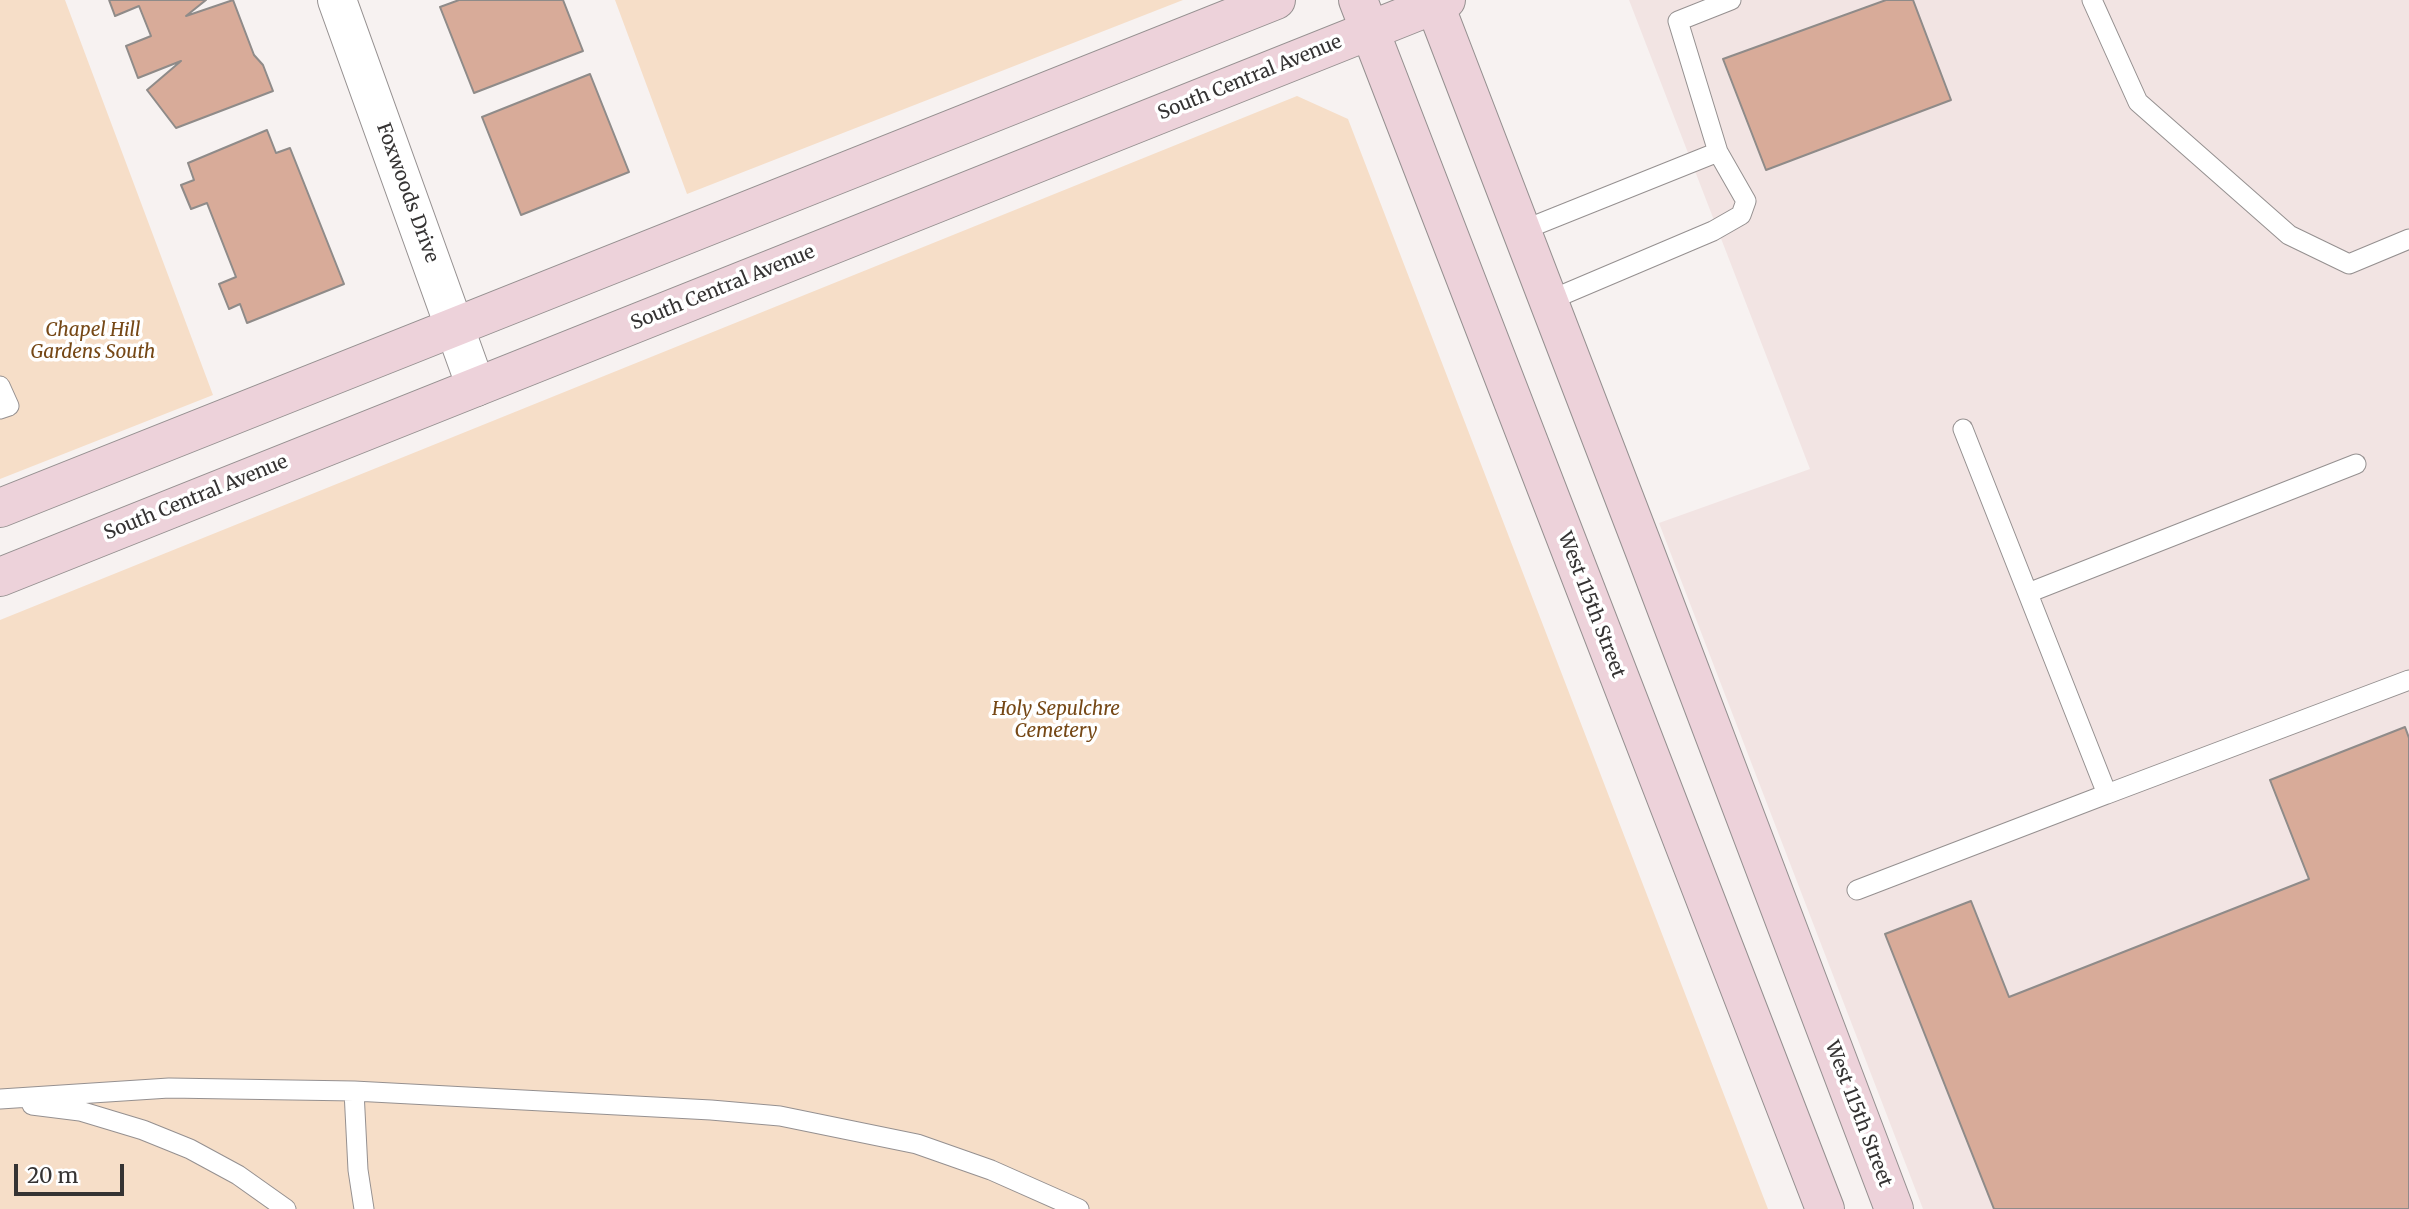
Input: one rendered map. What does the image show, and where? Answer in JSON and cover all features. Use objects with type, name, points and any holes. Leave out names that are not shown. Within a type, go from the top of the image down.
[{"type":"street","name":"Foxwoods Drive","points":[[337,0],[476,387]]},
{"type":"street","points":[[0,509],[1276,0]]},
{"type":"street","name":"South Central Avenue","points":[[0,576],[476,387],[1364,15],[1438,2]]},
{"type":"street","name":"West 115th Street","points":[[1438,2],[1521,231],[1894,1209]]},
{"type":"street","name":"West 115th Street","points":[[1364,15],[1825,1209]]},
{"type":"lane","points":[[1548,301],[1713,232],[1741,215],[1746,201],[1718,152],[1678,21],[1731,0]]},
{"type":"lane","points":[[2092,0],[2138,102],[2289,235],[2349,264],[2409,239]]},
{"type":"lane","points":[[1521,231],[1718,152]]},
{"type":"lane","points":[[0,386],[9,406],[0,409]]},
{"type":"lane","points":[[1963,429],[2107,794]]},
{"type":"lane","points":[[2028,593],[2356,464]]},
{"type":"lane","points":[[1857,890],[2409,680]]},
{"type":"lane","points":[[0,1100],[169,1088],[354,1091],[698,1109],[780,1116],[916,1144],[991,1170],[1079,1209]]},
{"type":"lane","points":[[354,1091],[358,1170],[364,1209]]},
{"type":"lane","points":[[0,1100],[80,1111],[143,1130],[190,1149],[238,1175],[286,1209]]},
{"type":"shaded area","points":[[1629,0],[2409,0],[2409,1209],[1923,1209],[1659,523],[1810,469]]},
{"type":"green space","name":"Chapel Hill Gardens South","points":[[0,0],[65,0],[213,395],[0,479]]},
{"type":"green space","points":[[615,0],[1183,0],[687,194]]},
{"type":"green space","name":"Holy Sepulchre Cemetery","points":[[1297,96],[1348,119],[1768,1209],[0,1209],[0,620]]},
{"type":"building","points":[[109,0],[206,0],[186,16],[233,0],[254,55],[263,65],[273,91],[176,128],[147,90],[181,61],[138,78],[126,46],[151,36],[139,6],[115,16]]},
{"type":"building","points":[[459,0],[563,0],[583,51],[474,93],[440,7]]},
{"type":"building","points":[[1886,0],[1913,0],[1951,100],[1766,170],[1723,59]]},
{"type":"building","points":[[590,74],[629,172],[521,215],[482,117]]},
{"type":"building","points":[[267,130],[276,153],[290,148],[344,284],[247,323],[240,304],[229,309],[219,284],[236,277],[207,203],[191,209],[181,185],[194,180],[188,163]]},
{"type":"building","points":[[2405,727],[2409,738],[2409,1209],[1994,1209],[1885,934],[1971,901],[2009,997],[2309,879],[2270,780]]}]
